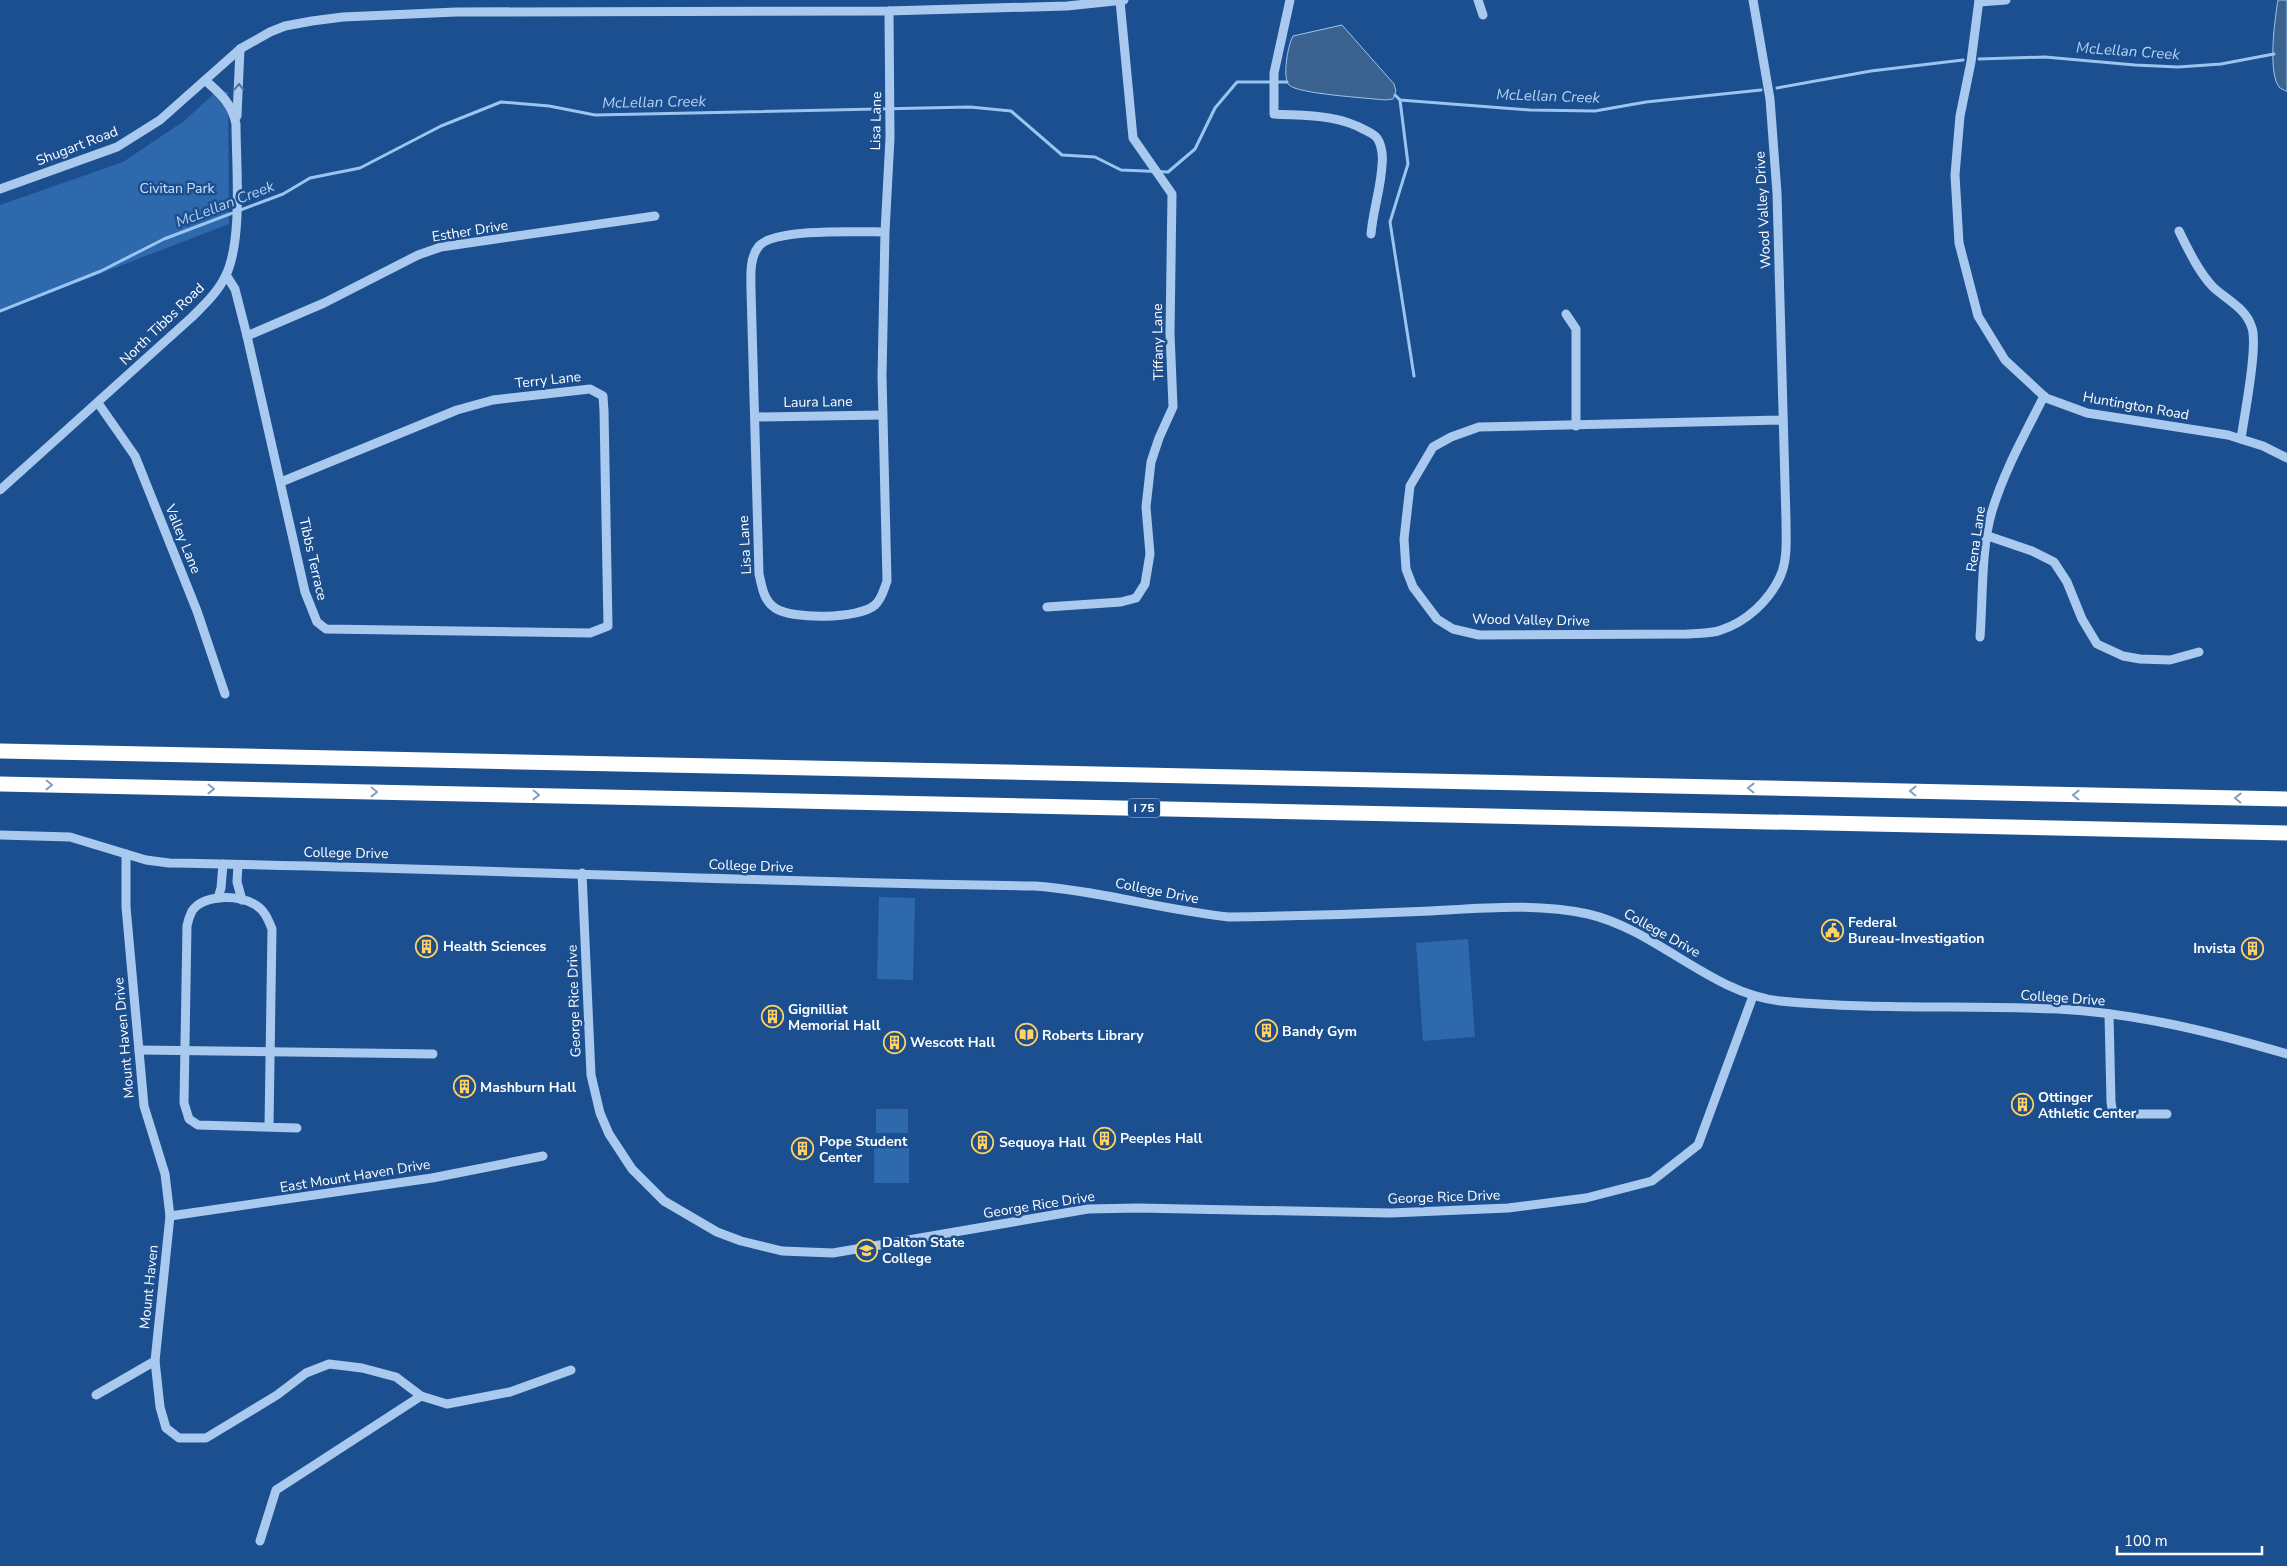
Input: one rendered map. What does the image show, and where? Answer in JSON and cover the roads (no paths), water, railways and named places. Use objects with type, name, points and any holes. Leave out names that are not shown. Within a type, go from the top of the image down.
[{"type":"highway","points":[[0,751],[2287,799]]},
{"type":"highway","name":"I 75","points":[[0,784],[2287,833]]},
{"type":"street","points":[[206,81],[240,49],[270,32],[286,26],[343,17],[456,12],[890,11],[1124,0]]},
{"type":"street","points":[[1290,0],[1274,73],[1274,114],[1317,115],[1340,119],[1376,137],[1381,146],[1382,165],[1372,213],[1371,234]]},
{"type":"street","points":[[1478,0],[1483,15]]},
{"type":"street","name":"Wood Valley Drive","points":[[1753,0],[1770,99],[1777,192],[1786,520],[1785,556],[1780,577],[1764,601],[1742,622],[1719,631],[1686,634],[1479,635],[1453,629],[1437,619],[1413,587],[1406,569],[1404,539],[1410,486],[1433,446],[1451,437],[1479,427],[1783,420]]},
{"type":"street","points":[[1979,1],[2006,0]]},
{"type":"street","name":"Tiffany Lane","points":[[1047,606],[1121,602],[1136,598],[1145,584],[1150,554],[1146,507],[1151,462],[1173,407],[1170,332],[1172,194],[1133,138],[1120,1]]},
{"type":"street","name":"Huntington Road","points":[[1979,1],[1971,62],[1960,116],[1955,175],[1958,243],[1978,316],[2005,360],[2044,396],[2087,413],[2241,439],[2263,446],[2287,458]]},
{"type":"street","name":"Lisa Lane","points":[[885,232],[783,235],[760,246],[752,260],[751,291],[759,574],[764,596],[774,608],[789,614],[841,615],[861,613],[876,605],[883,594],[887,581],[882,415],[885,232],[890,138],[890,11]]},
{"type":"street","name":"North Tibbs Road","points":[[0,490],[192,316],[215,293],[226,275],[233,257],[236,236],[236,124],[239,96],[240,49]]},
{"type":"street","name":"North Tibbs Road","points":[[206,81],[227,100],[234,111],[236,124]]},
{"type":"street","name":"Shugart Road","points":[[0,189],[117,147],[160,120],[206,81]]},
{"type":"street","name":"Esther Drive","points":[[247,336],[324,303],[418,255],[441,247],[655,216]]},
{"type":"street","points":[[2179,232],[2198,269],[2214,288],[2238,306],[2252,329],[2252,357],[2241,439]]},
{"type":"street","name":"Tibbs Terrace","points":[[226,275],[235,289],[311,611],[317,622],[326,629],[590,633],[608,626]]},
{"type":"street","points":[[1566,314],[1576,329],[1576,426]]},
{"type":"street","name":"Terry Lane","points":[[281,482],[457,410],[492,400],[590,389],[603,396],[608,626]]},
{"type":"street","name":"Rena Lane","points":[[1980,637],[1988,536],[1992,513],[2008,467],[2044,396]]},
{"type":"street","name":"Valley Lane","points":[[98,403],[134,456],[197,611],[224,694]]},
{"type":"street","name":"Laura Lane","points":[[754,417],[882,415]]},
{"type":"street","points":[[1988,536],[2032,551],[2054,562],[2067,582],[2082,619],[2097,644],[2123,656],[2140,659],[2170,660],[2199,652]]},
{"type":"street","name":"College Drive","points":[[0,835],[70,837],[146,860],[169,863],[582,873],[1066,888],[1187,912],[1229,917],[1496,908],[1557,909],[1608,920],[1633,930],[1703,971],[1753,996],[1824,1004],[2058,1009],[2108,1014],[2170,1023],[2287,1054]]},
{"type":"street","name":"Mount Haven Drive","points":[[126,854],[126,907],[144,1106],[165,1174],[170,1216]]},
{"type":"street","points":[[218,898],[221,888],[223,864]]},
{"type":"street","points":[[238,864],[237,882],[242,900]]},
{"type":"street","name":"George Rice Drive","points":[[582,873],[591,1075],[600,1114],[609,1134],[632,1169],[664,1201],[717,1232],[741,1241],[782,1251],[833,1253],[1088,1209],[1138,1208],[1391,1213],[1498,1208],[1586,1198],[1652,1181],[1698,1145],[1753,996]]},
{"type":"street","points":[[269,1127],[272,929],[266,915],[255,905],[242,900],[218,898],[203,902],[192,911],[187,926],[184,1104],[189,1118],[198,1125],[297,1128]]},
{"type":"street","points":[[2108,1014],[2113,1114],[2167,1114]]},
{"type":"street","points":[[139,1050],[432,1054]]},
{"type":"street","name":"East Mount Haven Drive","points":[[170,1216],[423,1180],[543,1156]]},
{"type":"street","name":"Mount Haven","points":[[170,1216],[156,1361],[160,1407],[166,1428],[179,1438],[206,1438],[277,1395],[306,1373],[330,1364],[362,1368],[396,1376],[421,1396]]},
{"type":"street","points":[[96,1395],[156,1361]]},
{"type":"street","points":[[260,1540],[276,1490],[421,1396],[446,1404],[510,1392],[572,1370]]},
{"type":"waterway","name":"McLellan Creek","points":[[1979,59],[2045,57],[2178,67],[2221,64],[2274,54]]},
{"type":"waterway","name":"McLellan Creek","points":[[1777,88],[1871,71],[1963,60]]},
{"type":"waterway","name":"McLellan Creek","points":[[0,311],[101,271],[164,239],[283,194],[310,178],[360,168],[441,126],[501,102],[549,106],[595,115],[970,107],[1011,111],[1062,155],[1095,157],[1121,170],[1168,172],[1195,149],[1215,108],[1237,82],[1287,82]]},
{"type":"waterway","name":"McLellan Creek","points":[[1395,95],[1400,100],[1530,110],[1595,111],[1646,102],[1761,90]]},
{"type":"waterway","points":[[1400,100],[1408,164],[1390,222],[1414,376]]},
{"type":"place","name":"Federal Bureau-Investigation","points":[[1832,930]]},
{"type":"place","name":"Health Sciences","points":[[427,946]]},
{"type":"place","name":"Invista","points":[[2252,948]]},
{"type":"place","name":"Gignilliat Memorial Hall","points":[[772,1017]]},
{"type":"place","name":"Bandy Gym","points":[[1266,1031]]},
{"type":"place","name":"Roberts Library","points":[[1026,1035]]},
{"type":"place","name":"Wescott Hall","points":[[894,1042]]},
{"type":"place","name":"Mashburn Hall","points":[[464,1087]]},
{"type":"place","name":"Ottinger Athletic Center","points":[[2022,1105]]},
{"type":"place","name":"Peeples Hall","points":[[1104,1138]]},
{"type":"place","name":"Sequoya Hall","points":[[983,1142]]},
{"type":"place","name":"Pope Student Center","points":[[803,1149]]},
{"type":"place","name":"Dalton State College","points":[[866,1250]]},
{"type":"park label","name":"Civitan Park","points":[[177,188]]}]
